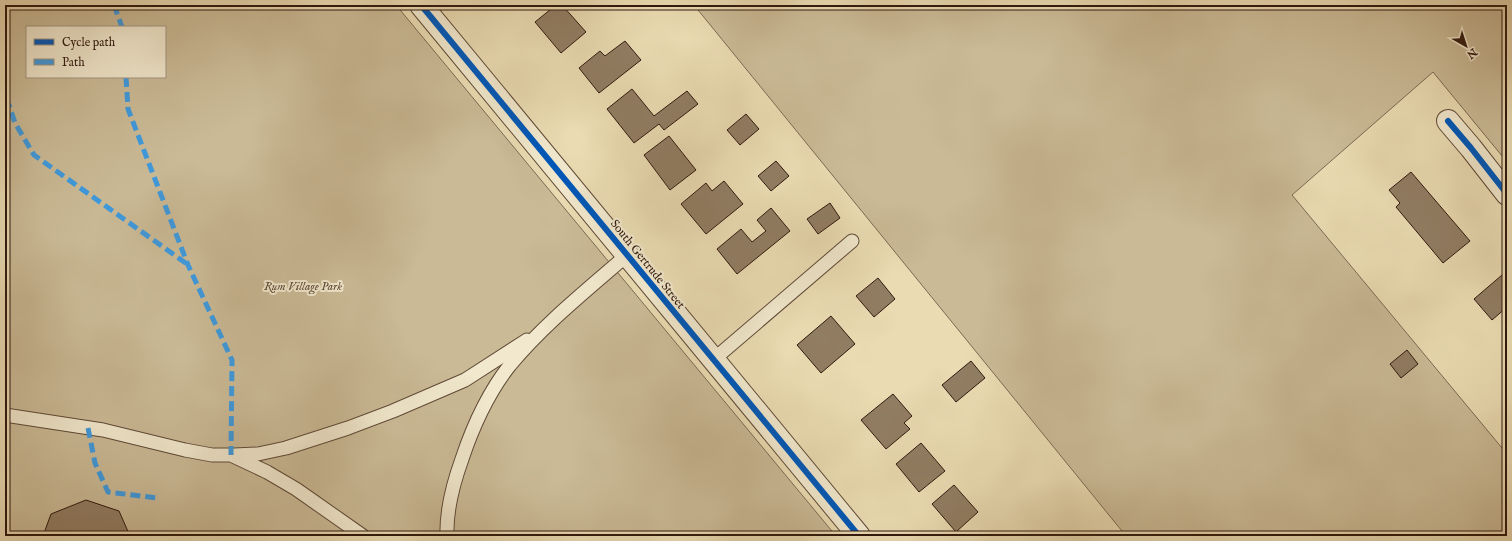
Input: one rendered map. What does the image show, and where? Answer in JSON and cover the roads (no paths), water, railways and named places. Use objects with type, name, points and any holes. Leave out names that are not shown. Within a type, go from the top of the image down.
[{"type":"street","name":"South Gertrude Street","points":[[421,5],[859,536]]},
{"type":"street","points":[[1448,121],[1507,194]]},
{"type":"lane","points":[[713,360],[852,241]]},
{"type":"lane","points":[[447,536],[452,489],[471,433],[492,391],[510,365],[544,329],[627,255]]},
{"type":"lane","points":[[5,415],[103,430],[185,450],[231,456],[258,454],[286,448],[348,428],[465,380],[544,329]]},
{"type":"lane","points":[[231,456],[267,472],[296,489],[363,536]]},
{"type":"park label","name":"Rum Village Park","points":[[303,286]]}]
